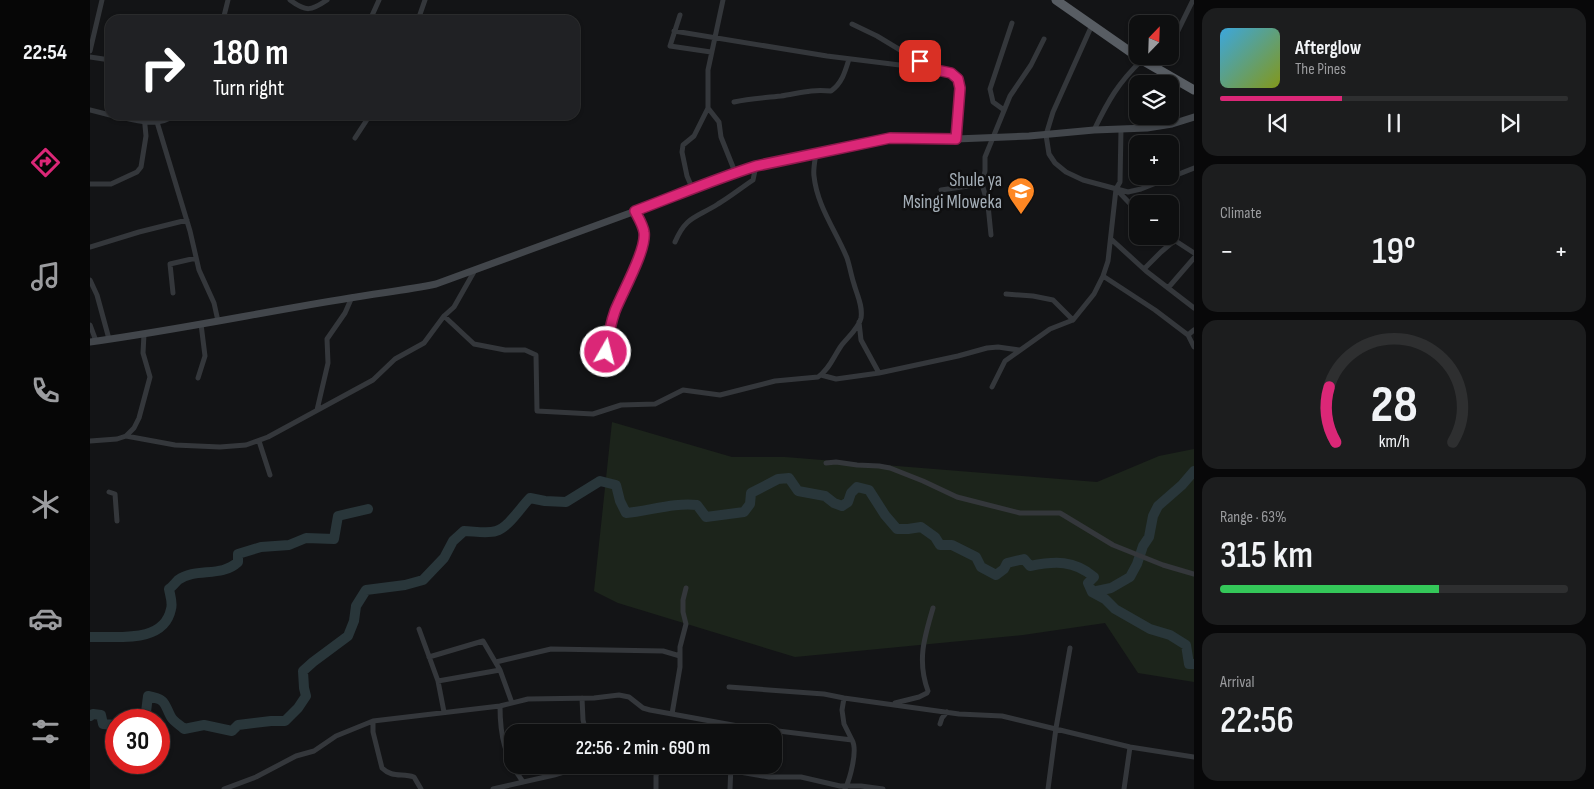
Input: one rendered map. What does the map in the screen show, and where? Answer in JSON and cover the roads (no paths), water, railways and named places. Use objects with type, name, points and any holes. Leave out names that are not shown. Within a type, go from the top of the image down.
[{"type":"highway","points":[[1056,0],[1129,51]]},
{"type":"highway","points":[[1150,65],[1194,90]]},
{"type":"main road","points":[[93,342],[436,284],[692,190],[735,172],[816,153],[890,138],[956,139],[1046,135],[1094,130],[1157,127],[1194,117]]},
{"type":"street","points":[[90,51],[102,0]]},
{"type":"street","points":[[224,15],[228,0]]},
{"type":"street","points":[[290,0],[308,9],[316,7],[327,0]]},
{"type":"street","points":[[372,15],[379,0]]},
{"type":"street","points":[[420,15],[425,0]]},
{"type":"street","points":[[692,190],[682,152],[683,145],[694,136],[708,108],[708,70],[723,0]]},
{"type":"street","points":[[1179,29],[1193,0]]},
{"type":"street","points":[[680,15],[670,46],[712,52]]},
{"type":"street","points":[[1004,110],[993,102],[990,89],[1012,22]]},
{"type":"street","points":[[852,24],[877,36],[932,69]]},
{"type":"street","points":[[1092,25],[1053,112],[1046,135],[1049,154],[1055,163],[1066,172],[1083,180],[1128,192],[1141,189],[1194,168]]},
{"type":"street","points":[[674,31],[951,73],[958,79],[959,84],[956,139]]},
{"type":"street","points":[[990,235],[988,205],[982,184],[985,171],[985,157],[1004,110],[1044,40]]},
{"type":"street","points":[[90,57],[105,59]]},
{"type":"street","points":[[734,102],[814,89],[831,91],[837,87],[849,59]]},
{"type":"street","points":[[1094,130],[1112,94],[1137,65]]},
{"type":"street","points":[[1157,70],[1160,65]]},
{"type":"street","points":[[708,108],[719,122],[721,137],[735,172]]},
{"type":"street","points":[[90,110],[105,114]]},
{"type":"street","points":[[136,120],[146,122],[168,120]]},
{"type":"street","points":[[356,138],[367,120]]},
{"type":"street","points":[[90,184],[111,184],[136,172],[141,167],[146,136],[146,122]]},
{"type":"street","points":[[157,122],[187,220],[202,280],[214,303],[218,321]]},
{"type":"street","points":[[992,387],[1004,361],[1050,329],[1073,320],[1094,294],[1103,276],[1108,261],[1116,189],[1120,182],[1120,129]]},
{"type":"street","points":[[816,153],[814,176],[816,189],[852,273],[861,310],[859,322],[861,340],[879,373]]},
{"type":"street","points":[[675,242],[680,230],[696,215],[719,204],[753,180],[756,166]]},
{"type":"street","points":[[941,190],[982,184]]},
{"type":"street","points":[[1116,189],[1129,203]]},
{"type":"street","points":[[604,366],[610,325],[624,287],[642,250],[644,241],[644,233],[635,211]]},
{"type":"street","points":[[90,247],[187,220]]},
{"type":"street","points":[[1111,239],[1144,269],[1194,308]]},
{"type":"street","points":[[1179,243],[1194,253]]},
{"type":"street","points":[[1144,269],[1169,245]]},
{"type":"street","points":[[173,293],[170,264],[196,258]]},
{"type":"street","points":[[1168,288],[1194,258]]},
{"type":"street","points":[[126,436],[175,445],[220,446],[259,442],[373,380],[396,359],[424,343],[444,316],[454,307],[475,270]]},
{"type":"street","points":[[1103,276],[1155,310],[1188,335],[1194,347]]},
{"type":"street","points":[[90,280],[97,295],[109,339]]},
{"type":"street","points":[[1006,294],[1038,296],[1053,300],[1073,320]]},
{"type":"street","points":[[317,410],[328,363],[327,339],[345,313],[352,297]]},
{"type":"street","points":[[444,316],[474,344],[505,350],[525,350],[536,355],[537,411],[594,414],[621,405],[655,404],[683,390],[720,396],[775,381],[814,378],[821,375],[859,322]]},
{"type":"street","points":[[198,378],[205,356],[201,324]]},
{"type":"street","points":[[90,325],[93,342]]},
{"type":"street","points":[[1188,335],[1194,330]]},
{"type":"street","points":[[90,441],[117,439],[126,436],[134,428],[139,418],[150,377],[143,353],[144,334]]},
{"type":"street","points":[[821,375],[836,379],[879,373],[988,348],[1019,350]]},
{"type":"street","points":[[259,442],[270,475]]},
{"type":"street","points":[[826,464],[836,462],[890,468],[957,497],[1020,513],[1060,513],[1113,545],[1163,565],[1194,574]]},
{"type":"street","points":[[109,492],[115,494],[113,508],[117,521]]},
{"type":"street","points":[[672,714],[686,624],[683,606],[686,588]]},
{"type":"street","points":[[892,704],[919,698],[927,694],[928,691],[921,665],[924,639],[933,608]]},
{"type":"street","points":[[419,630],[438,681],[444,712]]},
{"type":"street","points":[[429,657],[481,640],[485,642],[500,670],[512,703]]},
{"type":"street","points":[[496,662],[557,648],[663,651],[680,656]]},
{"type":"street","points":[[1048,789],[1070,648]]},
{"type":"street","points":[[438,681],[500,670]]},
{"type":"street","points":[[729,687],[824,694],[947,712],[1002,716],[1130,747],[1194,757]]},
{"type":"street","points":[[224,789],[256,778],[296,756],[314,751],[336,736],[373,721],[500,706],[545,698],[623,695],[646,710],[727,724]]},
{"type":"street","points":[[582,698],[584,724]]},
{"type":"street","points":[[844,698],[842,710],[844,724],[854,745],[852,766],[846,788]]},
{"type":"street","points":[[500,706],[501,735],[504,745],[510,761],[523,782]]},
{"type":"street","points":[[940,724],[947,712]]},
{"type":"street","points":[[373,721],[382,768],[394,775],[414,776],[421,789]]},
{"type":"street","points":[[782,731],[852,740]]},
{"type":"street","points":[[1124,789],[1130,747]]},
{"type":"street","points":[[492,789],[557,774]]},
{"type":"street","points":[[656,774],[656,789]]},
{"type":"street","points":[[730,789],[731,774]]},
{"type":"street","points":[[754,774],[769,778],[801,777],[846,788],[862,786],[883,789]]},
{"type":"waterway","points":[[170,715],[172,719],[184,729],[204,725],[232,731],[238,725],[285,721],[298,708],[306,696],[303,671],[348,636],[354,621],[356,606],[366,590],[405,585],[423,580],[444,558],[453,541],[464,531],[496,531],[505,526],[530,498],[566,502],[600,481],[616,485],[620,501],[626,513],[689,504],[697,505],[706,517],[744,512],[750,504],[751,493],[778,479],[789,478],[798,491],[825,496],[842,506],[848,502],[851,493],[857,487],[869,490],[885,515],[897,529],[921,527],[935,537],[940,545],[952,545],[976,557],[981,567],[996,575],[1004,569],[1007,563],[1024,559],[1030,566],[1064,563],[1079,567],[1094,577],[1088,583],[1092,592],[1111,588],[1130,577],[1143,546],[1149,537],[1153,516],[1158,506],[1182,485],[1194,471]]},
{"type":"waterway","points":[[90,637],[126,637],[149,633],[159,628],[167,620],[172,607],[169,589],[185,576],[224,570],[238,562],[238,554],[261,547],[289,545],[306,538],[334,539],[338,516],[368,509]]},
{"type":"waterway","points":[[1092,592],[1105,599],[1115,609],[1150,629],[1170,635],[1186,645],[1189,664],[1194,664]]},
{"type":"waterway","points":[[146,709],[148,696],[162,700],[167,709]]},
{"type":"waterway","points":[[90,716],[93,714],[101,715],[103,724],[105,724]]},
{"type":"place","name":"Shule ya Msingi Mloweka","points":[[1021,215]]}]
